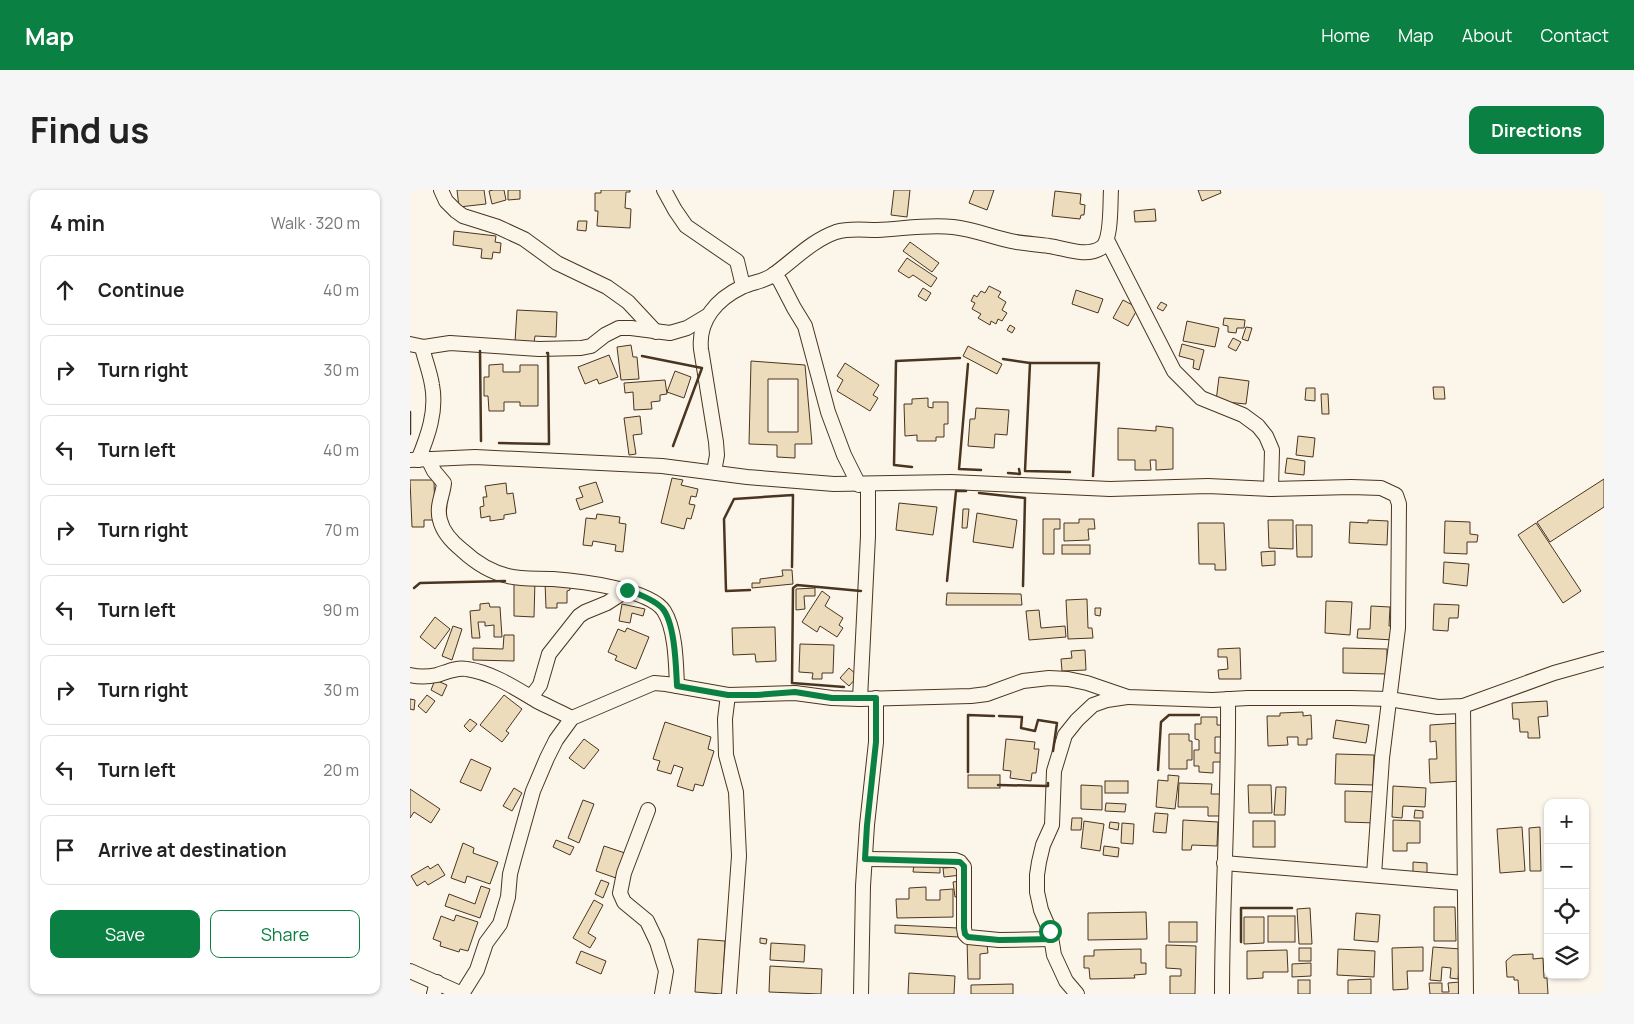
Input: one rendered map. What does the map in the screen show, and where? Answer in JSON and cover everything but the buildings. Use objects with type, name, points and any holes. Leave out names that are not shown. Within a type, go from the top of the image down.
[{"type":"street","points":[[441,190],[446,201],[463,216],[498,227],[524,239],[557,263],[607,287],[628,302],[656,332]]},
{"type":"street","points":[[664,190],[686,226],[737,261],[743,286]]},
{"type":"street","points":[[1111,190],[1107,240],[1174,371],[1201,398],[1243,415],[1258,426],[1266,436],[1272,450],[1271,489]]},
{"type":"street","points":[[714,472],[717,455],[714,422],[701,342],[701,333],[707,316],[711,309],[722,300],[743,286],[758,282],[774,274],[814,243],[836,232],[852,229],[950,227],[1013,242],[1083,252],[1100,248],[1107,240]]},
{"type":"street","points":[[774,274],[780,281],[805,326],[828,412],[844,455],[863,484],[868,536],[860,699]]},
{"type":"street","points":[[419,460],[427,439],[434,410],[433,386],[416,346],[450,343],[567,350],[591,346],[605,335],[619,328],[675,332],[687,328],[707,316]]},
{"type":"street","points":[[419,460],[475,458],[572,461],[662,466],[757,478],[863,484],[951,482],[1110,489],[1208,486],[1271,489],[1323,487],[1381,488],[1391,492],[1398,498],[1400,520],[1398,628],[1382,758],[1374,875]]},
{"type":"street","points":[[419,460],[444,481],[439,519],[455,544],[475,561],[490,570],[510,577],[553,579],[627,590],[653,602],[665,612],[670,623],[676,660],[677,686]]},
{"type":"street","points":[[531,697],[540,685],[549,654],[579,616],[617,598],[627,590]]},
{"type":"street","points":[[1077,994],[1066,981],[1054,955],[1050,931],[1038,902],[1037,875],[1043,845],[1052,825],[1053,783],[1057,757],[1065,735],[1093,705],[1106,700],[1128,696],[1214,700],[1315,697],[1389,699],[1438,707],[1463,706],[1554,673],[1604,659]]},
{"type":"street","points":[[410,675],[437,675],[454,669],[465,669],[506,682],[572,718]]},
{"type":"street","points":[[410,971],[435,988],[462,994],[476,970],[486,943],[500,924],[508,898],[510,874],[533,791],[546,758],[556,740],[572,718],[654,683],[728,695],[795,692],[832,698],[860,699],[971,696],[987,694],[1023,681],[1049,678],[1087,683],[1128,696]]},
{"type":"street","points":[[728,695],[725,719],[726,755],[736,792],[739,856],[729,994]]},
{"type":"street","points":[[861,994],[863,886],[867,825],[876,742],[876,698]]},
{"type":"street","points":[[1222,994],[1228,699]]},
{"type":"street","points":[[1463,706],[1466,994]]},
{"type":"street","points":[[648,810],[624,873],[620,893],[624,902],[647,921],[657,942],[666,971],[662,994]]},
{"type":"street","points":[[865,859],[960,862],[964,866],[964,928],[965,934],[968,937],[999,940],[1051,939]]},
{"type":"street","points":[[1224,863],[1464,883]]},
{"type":"wall","points":[[480,351],[481,441]]},
{"type":"wall","points":[[499,443],[549,444],[547,353]]},
{"type":"wall","points":[[642,356],[702,368],[673,446]]},
{"type":"wall","points":[[912,467],[894,465],[896,361],[960,358]]},
{"type":"wall","points":[[1003,359],[1030,363]]},
{"type":"wall","points":[[1070,472],[1025,471],[1030,363],[1099,363],[1093,476]]},
{"type":"wall","points":[[968,364],[959,469],[981,470]]},
{"type":"wall","points":[[410,412],[410,434]]},
{"type":"wall","points":[[1008,473],[1020,474],[1019,469]]},
{"type":"wall","points":[[947,581],[956,491],[966,491]]},
{"type":"wall","points":[[979,493],[1025,498],[1023,586]]},
{"type":"wall","points":[[750,590],[726,591],[724,519],[734,499],[793,495],[792,567]]},
{"type":"wall","points":[[414,588],[420,583],[505,581]]},
{"type":"wall","points":[[844,687],[792,683],[793,588],[797,585],[861,591]]},
{"type":"wall","points":[[968,772],[968,715],[994,716]]},
{"type":"wall","points":[[1158,770],[1161,722],[1169,715],[1199,715]]},
{"type":"wall","points":[[999,716],[1022,717],[1021,728],[1035,731],[1038,720],[1057,723],[1053,751]]},
{"type":"wall","points":[[998,785],[1048,786],[1048,783]]},
{"type":"wall","points":[[1241,942],[1241,908],[1292,908]]},
{"type":"route","points":[[627,590],[648,599],[665,612],[670,623],[676,660],[677,686],[728,695],[795,692],[832,698],[876,698],[876,742],[865,859],[955,860],[960,862],[964,866],[964,928],[965,934],[968,937],[999,940],[1051,939],[1050,931]]}]
